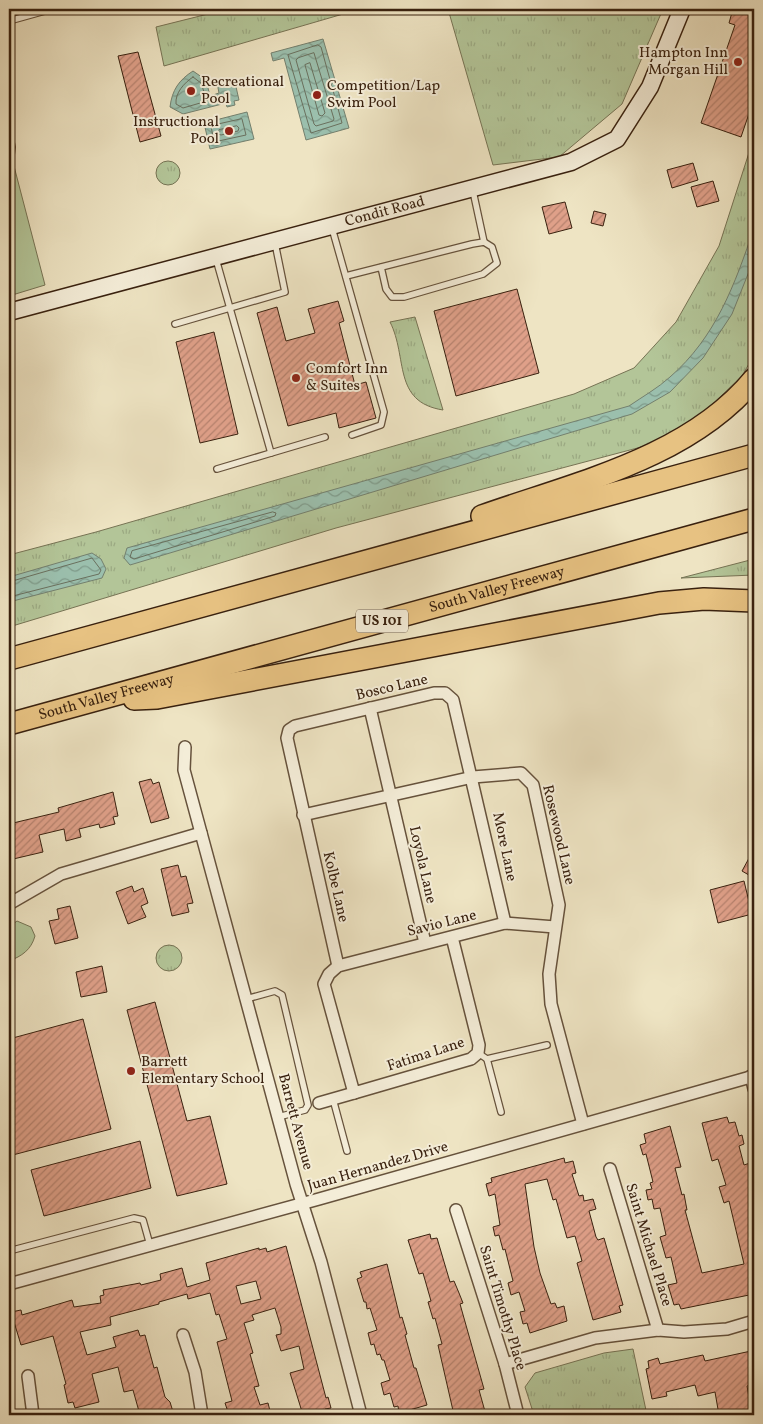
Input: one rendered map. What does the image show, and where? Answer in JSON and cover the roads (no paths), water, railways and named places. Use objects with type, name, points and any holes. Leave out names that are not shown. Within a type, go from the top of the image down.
[{"type":"highway","points":[[312,576],[660,452],[717,417],[734,402],[754,379]]},
{"type":"highway","points":[[9,659],[754,455]]},
{"type":"highway","name":"South Valley Freeway","points":[[9,724],[754,519]]},
{"type":"highway","points":[[88,702],[157,698],[660,604],[704,599],[754,601]]},
{"type":"street","name":"Condit Road","points":[[9,312],[571,162],[617,139],[650,87],[682,9]]},
{"type":"street","name":"Bosco Lane","points":[[289,730],[295,726],[445,692],[453,700],[473,776]]},
{"type":"street","name":"Loyola Lane","points":[[370,708],[425,943]]},
{"type":"street","name":"Kolbe Lane","points":[[289,730],[286,738],[338,966]]},
{"type":"street","name":"Barrett Avenue","points":[[185,747],[184,770],[302,1204],[321,1262],[362,1415]]},
{"type":"street","name":"Rosewood Lane","points":[[303,815],[473,776],[521,773],[533,785],[559,905],[549,974],[551,1004],[583,1124]]},
{"type":"street","name":"More Lane","points":[[473,776],[505,923]]},
{"type":"street","points":[[9,904],[61,874],[201,834]]},
{"type":"street","name":"Savio Lane","points":[[338,966],[505,923],[555,927]]},
{"type":"street","name":"Fatima Lane","points":[[320,1102],[482,1056],[452,937]]},
{"type":"street","points":[[338,966],[329,974],[324,984],[354,1093]]},
{"type":"street","points":[[752,1076],[754,1089]]},
{"type":"street","name":"Juan Hernandez Drive","points":[[9,1284],[302,1204],[752,1076]]},
{"type":"street","name":"Saint Michael Place","points":[[610,1168],[658,1330]]},
{"type":"street","name":"Saint Timothy Place","points":[[456,1210],[518,1415]]},
{"type":"street","points":[[504,1364],[595,1338],[658,1330],[684,1332],[727,1329],[754,1322]]},
{"type":"street","points":[[183,1335],[195,1372],[202,1415]]},
{"type":"street","points":[[28,1376],[33,1415]]},
{"type":"lane","points":[[10,20],[52,9]]},
{"type":"lane","points":[[9,133],[12,147],[9,170]]},
{"type":"lane","points":[[381,267],[386,289],[392,297],[404,297],[483,274],[497,263],[492,247],[484,242],[472,188]]},
{"type":"lane","points":[[331,226],[384,412],[382,426],[352,435]]},
{"type":"lane","points":[[175,324],[285,292],[275,241]]},
{"type":"lane","points":[[346,276],[484,242]]},
{"type":"lane","points":[[215,257],[271,453]]},
{"type":"lane","points":[[217,469],[326,437]]},
{"type":"lane","points":[[246,999],[275,991],[282,995],[308,1105],[305,1110],[278,1117]]},
{"type":"lane","points":[[501,1112],[482,1056],[547,1045]]},
{"type":"lane","points":[[333,1099],[347,1151]]},
{"type":"lane","points":[[9,1251],[134,1218],[143,1220],[150,1246]]},
{"type":"water","name":"Competition/Lap Swim Pool","points":[[323,39],[349,128],[306,140],[284,58],[273,61],[271,53]]},
{"type":"water","name":"Recreational Pool","points":[[193,71],[206,80],[210,96],[219,93],[217,83],[234,78],[239,100],[234,101],[235,105],[227,107],[226,103],[183,114],[170,107],[172,95],[177,86]]},
{"type":"water","name":"Instructional Pool","points":[[247,112],[254,139],[210,149],[204,123]]},
{"type":"water","points":[[754,228],[752,264],[732,314],[703,358],[670,392],[632,414],[130,565],[124,558],[127,548],[629,406],[670,377],[700,345],[712,327],[731,289]]},
{"type":"water","points":[[92,553],[101,559],[106,569],[102,578],[9,602],[9,577]]},
{"type":"place","name":"Hampton Inn Morgan Hill","points":[[738,62]]},
{"type":"place","name":"Recreational Pool","points":[[191,91]]},
{"type":"place","name":"Competition/Lap Swim Pool","points":[[317,95]]},
{"type":"place","name":"Instructional Pool","points":[[229,131]]},
{"type":"place","name":"Comfort Inn & Suites","points":[[296,378]]},
{"type":"place","name":"Barrett Elementary School","points":[[131,1071]]}]
